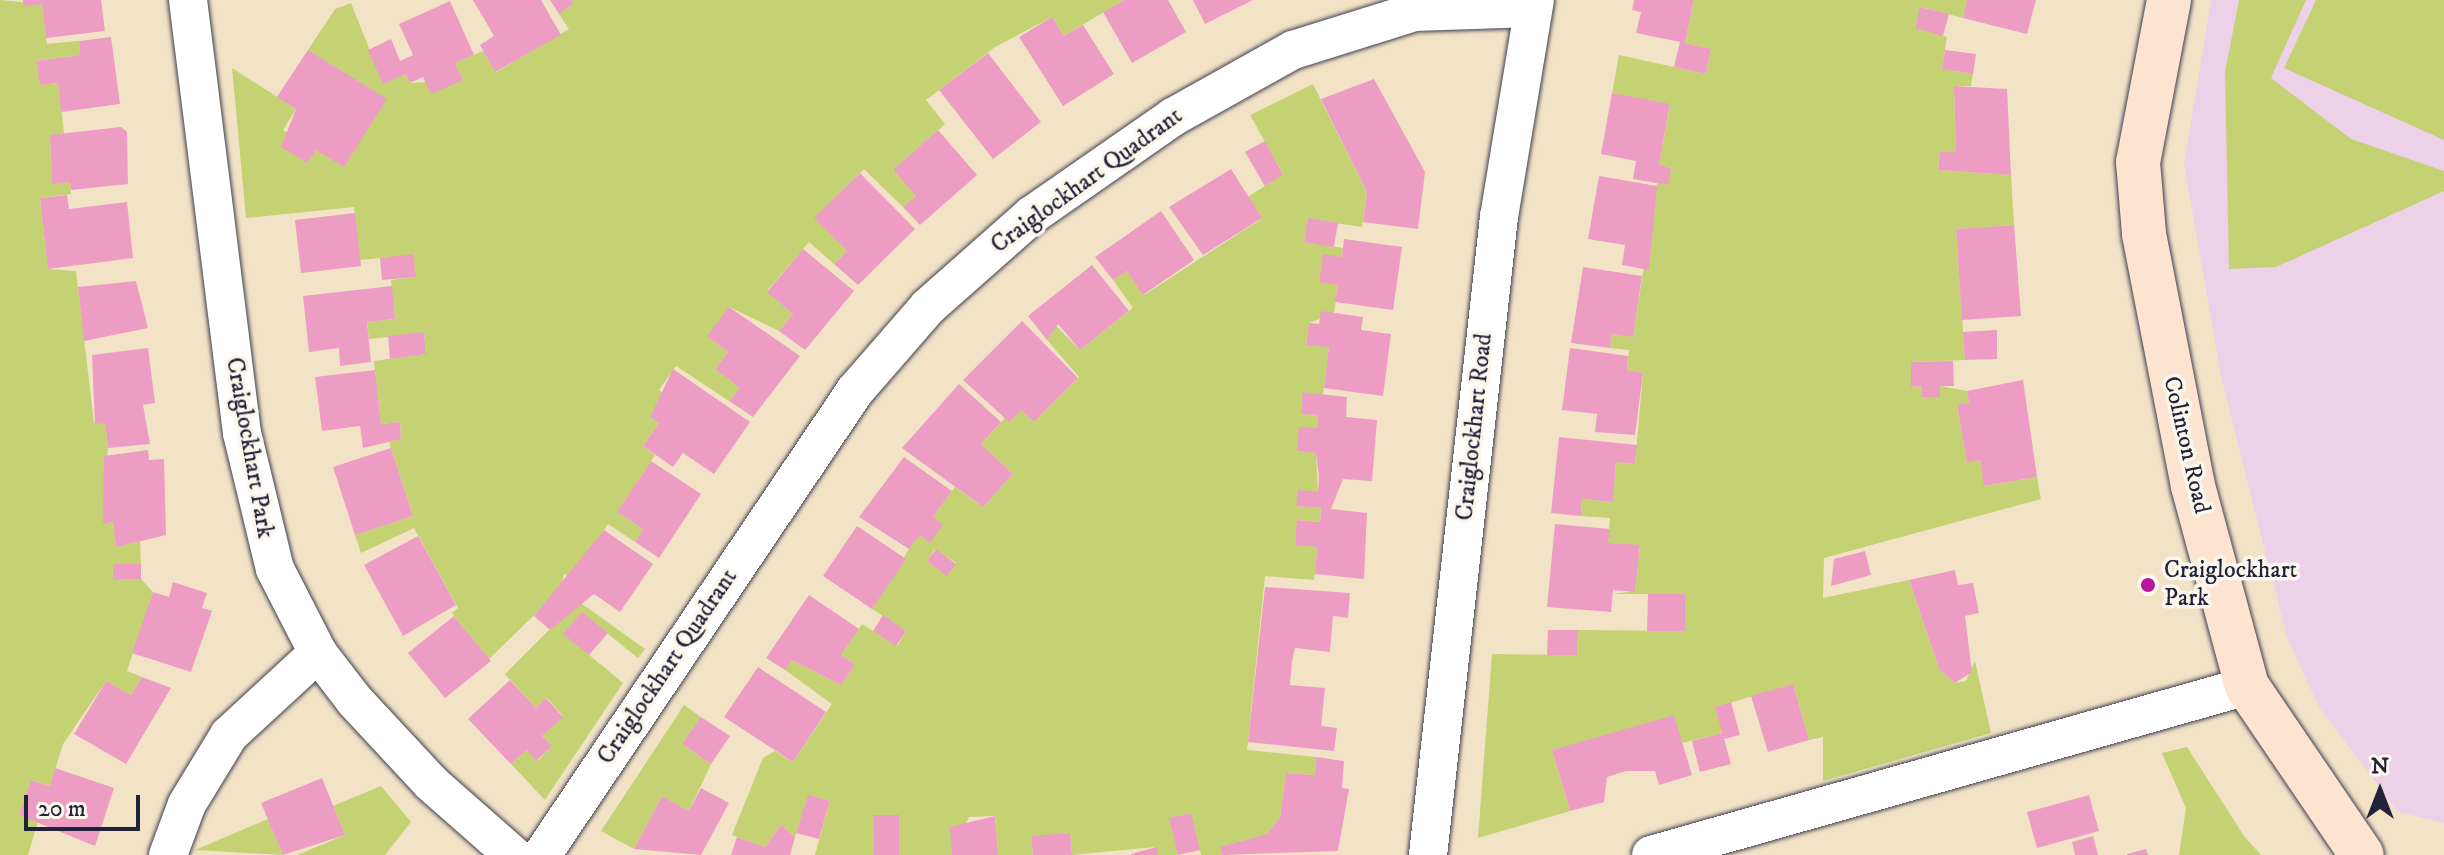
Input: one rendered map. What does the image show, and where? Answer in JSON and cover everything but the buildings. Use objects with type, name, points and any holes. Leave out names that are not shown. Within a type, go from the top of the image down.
[{"type":"street","name":"Colinton Road","points":[[2169,0],[2145,101],[2138,162],[2144,234],[2193,486],[2247,686],[2362,855]]},
{"type":"street","name":"Craiglockhart Park","points":[[198,1],[252,493],[275,569],[318,653],[389,742],[513,855]]},
{"type":"street","name":"Craiglockhart Quadrant","points":[[542,855],[855,391],[928,307],[1020,225],[1173,117],[1293,50],[1414,12],[1534,4]]},
{"type":"street","name":"Craiglockhart Road","points":[[1428,855],[1476,398],[1534,4]]},
{"type":"street","points":[[168,855],[187,804],[229,735],[318,653]]},
{"type":"street","points":[[1651,855],[2247,686]]},
{"type":"shaded area","points":[[2211,0],[2444,0],[2444,823],[2398,812],[2320,709],[2287,638],[2221,376],[2184,164]]},
{"type":"green space","points":[[0,0],[42,4],[47,44],[79,41],[80,55],[36,61],[40,85],[58,83],[64,133],[50,136],[52,183],[70,182],[71,194],[40,198],[48,269],[76,271],[94,423],[105,423],[108,448],[103,523],[113,522],[116,547],[140,541],[141,564],[113,564],[113,580],[141,579],[153,592],[127,671],[142,677],[131,695],[106,681],[63,744],[50,786],[31,780],[19,815],[38,821],[28,855],[0,855]]},
{"type":"green space","points":[[571,0],[1124,0],[1064,36],[1052,17],[995,47],[926,100],[945,124],[893,170],[916,196],[903,207],[864,169],[815,218],[847,251],[834,264],[809,242],[767,291],[793,314],[779,331],[729,307],[708,336],[728,352],[715,369],[740,388],[729,401],[676,366],[659,390],[665,395],[650,417],[659,423],[643,446],[655,455],[617,512],[643,529],[635,542],[608,524],[571,578],[564,574],[561,589],[489,659],[452,613],[458,608],[414,528],[361,553],[355,535],[413,516],[389,442],[401,438],[400,422],[381,424],[374,361],[426,354],[424,333],[369,339],[367,322],[395,319],[391,280],[415,277],[412,255],[360,260],[354,207],[246,218],[232,68],[296,109],[283,130],[316,150],[386,99],[308,50],[335,9],[351,3],[383,83],[406,74],[410,83],[463,80],[455,63],[483,51],[496,72],[569,29],[559,14]]},
{"type":"green space","points":[[1694,0],[1967,0],[1963,18],[1921,7],[1915,27],[1947,37],[1942,69],[1973,74],[1971,86],[1954,86],[1956,152],[1940,151],[1938,170],[2011,175],[2014,225],[1956,229],[1965,360],[1911,362],[1911,387],[1922,386],[1922,397],[1940,386],[1967,391],[1969,403],[1957,406],[1967,461],[1980,460],[1985,486],[2037,477],[2041,499],[1824,558],[1823,598],[1909,580],[1939,669],[1955,683],[1966,681],[1975,661],[1991,733],[1823,781],[1823,737],[1809,740],[1793,684],[1716,707],[1722,733],[1682,743],[1552,750],[1570,811],[1478,838],[1492,654],[1577,655],[1578,630],[1685,631],[1685,594],[1613,594],[1635,591],[1640,546],[1608,543],[1610,518],[1581,516],[1582,499],[1613,502],[1616,462],[1635,464],[1643,373],[1627,370],[1629,350],[1610,348],[1612,334],[1633,336],[1657,183],[1671,168],[1659,165],[1670,105],[1612,93],[1619,55],[1706,74],[1711,49],[1685,43]]},
{"type":"green space","points":[[2239,0],[2306,0],[2271,78],[2351,139],[2444,171],[2444,191],[2276,267],[2229,269],[2225,72]]},
{"type":"green space","points":[[2316,0],[2444,0],[2444,140],[2284,68]]},
{"type":"green space","points":[[1313,84],[1367,192],[1362,227],[1308,219],[1304,242],[1343,248],[1334,313],[1309,323],[1306,344],[1329,347],[1323,395],[1302,414],[1318,415],[1317,428],[1298,451],[1316,453],[1318,492],[1296,506],[1321,508],[1320,522],[1298,520],[1295,544],[1317,547],[1315,574],[1314,580],[1265,576],[1247,750],[1316,757],[1315,775],[1286,773],[1280,818],[1267,834],[1221,847],[1222,855],[1201,855],[1190,813],[1170,818],[1178,855],[1158,855],[1155,847],[1072,855],[1070,833],[1031,837],[1033,855],[998,855],[995,816],[969,817],[952,855],[899,855],[898,815],[873,816],[874,855],[815,855],[830,801],[808,796],[795,837],[781,825],[765,847],[732,835],[763,758],[775,751],[793,762],[832,704],[785,670],[792,660],[841,685],[855,665],[841,654],[862,624],[897,646],[906,631],[872,609],[909,549],[920,535],[930,542],[933,517],[955,487],[983,507],[1013,474],[981,444],[1005,418],[1021,410],[1034,422],[1079,377],[1047,340],[1056,326],[1080,350],[1133,308],[1113,280],[1127,271],[1144,295],[1261,219],[1248,197],[1283,174],[1250,115]],"holes":[[[935,549],[956,563],[948,575],[927,561]]]},
{"type":"green space","points":[[578,601],[645,649],[638,658],[582,613],[564,634],[623,683],[545,800],[511,764],[527,750],[537,761],[552,746],[542,736],[563,716],[547,698],[536,708],[505,674]]},
{"type":"green space","points":[[684,705],[701,717],[682,744],[711,764],[689,811],[662,796],[634,849],[601,831]]},
{"type":"green space","points":[[2187,747],[2244,836],[2261,855],[2179,855],[2186,808],[2162,753]]},
{"type":"green space","points":[[381,786],[411,822],[385,855],[297,855],[345,835],[333,806]]},
{"type":"green space","points":[[268,819],[283,855],[195,850]]},
{"type":"place","name":"Craiglockhart Park","points":[[2148,585]]}]
